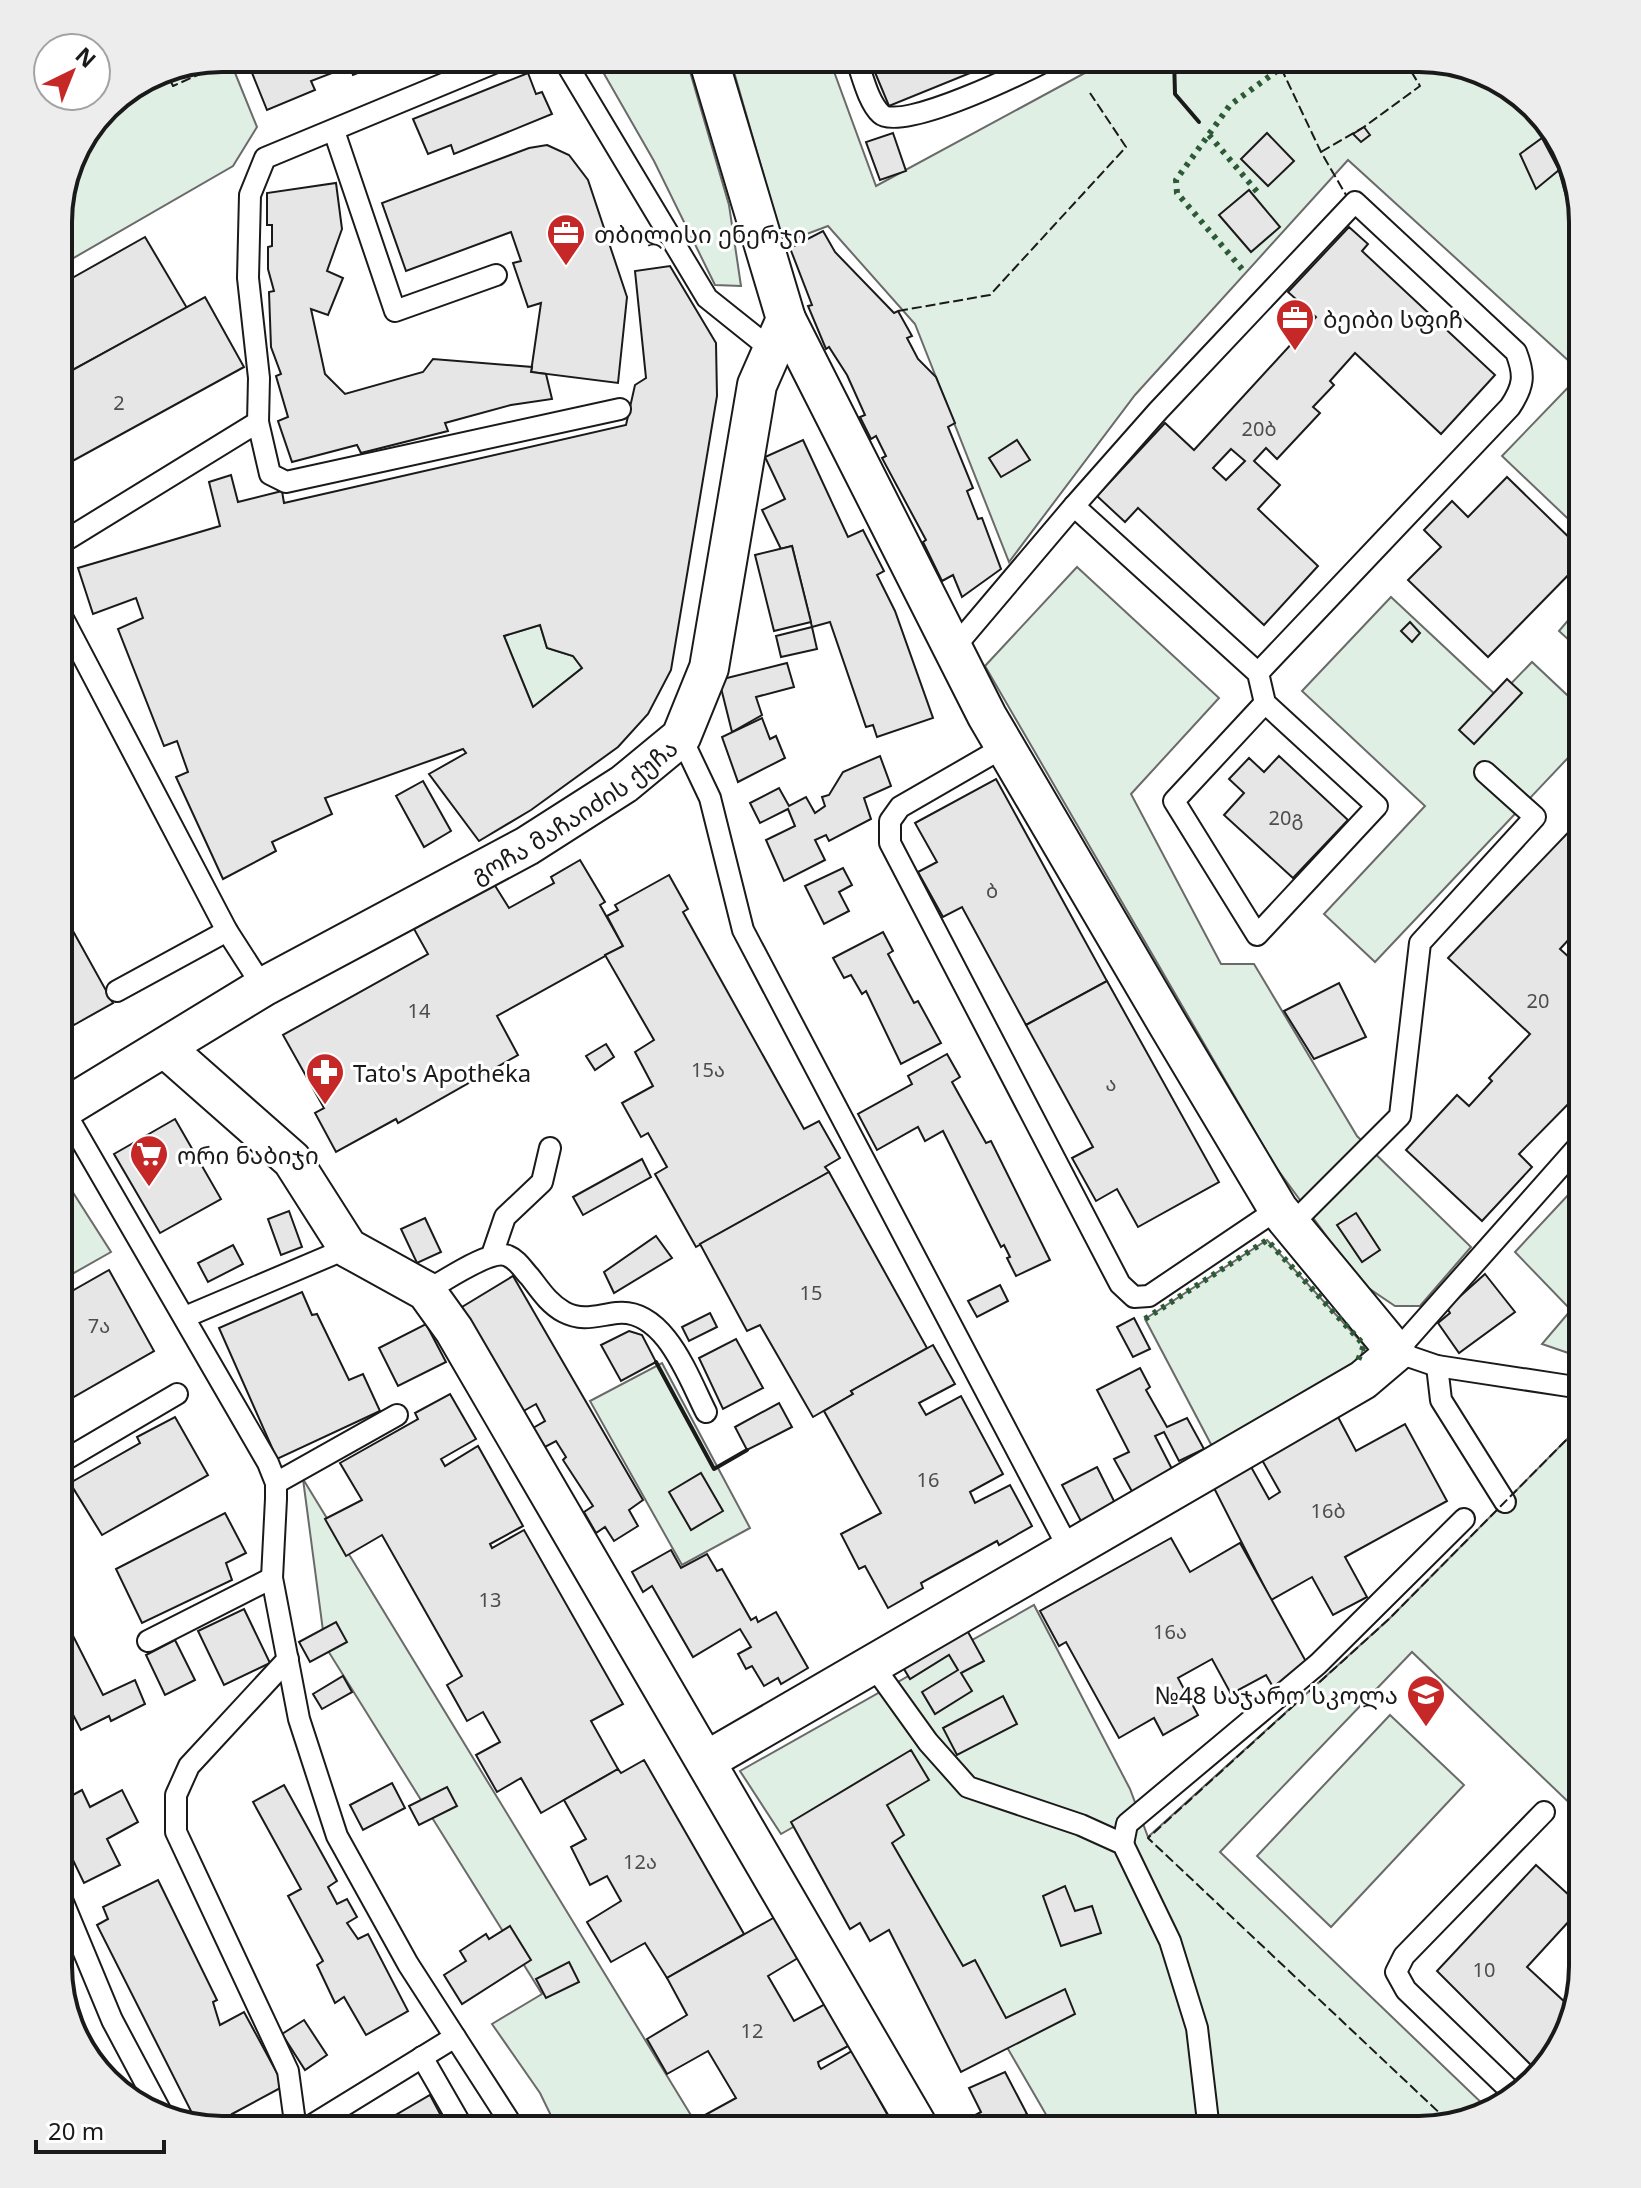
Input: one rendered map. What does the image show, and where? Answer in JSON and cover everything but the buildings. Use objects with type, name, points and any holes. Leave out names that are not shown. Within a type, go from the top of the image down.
[{"type":"street","points":[[706,1761],[1363,1380],[1396,1352],[1284,1217],[1004,747],[779,335],[712,72]]},
{"type":"street","name":"გოჩა მაჩაიძის ქუჩა","points":[[72,1103],[263,987],[527,846],[624,784],[681,737],[709,668],[757,385],[779,335]]},
{"type":"street","points":[[165,1048],[292,1160],[348,1248],[426,1291],[454,1330],[912,2116]]},
{"type":"lane","points":[[473,72],[265,158],[250,195],[248,278],[259,378],[258,422],[270,474],[286,482],[620,409]]},
{"type":"lane","points":[[571,72],[707,298],[779,335]]},
{"type":"lane","points":[[862,72],[881,114],[893,120],[917,116],[1019,72]]},
{"type":"lane","points":[[334,131],[395,311],[496,275]]},
{"type":"lane","points":[[953,649],[1158,411],[1355,202],[1516,352],[1524,373],[1520,393],[1258,673]]},
{"type":"lane","points":[[72,536],[258,422]]},
{"type":"lane","points":[[1074,506],[1258,673],[1265,703],[1377,806],[1257,935],[1174,801],[1265,703]]},
{"type":"lane","points":[[72,636],[227,931],[263,987]]},
{"type":"lane","points":[[681,737],[710,798],[743,930],[1070,1551]]},
{"type":"lane","points":[[1004,747],[900,807],[890,821],[890,843],[1120,1284],[1134,1297],[1149,1296],[1284,1217],[1400,1116],[1420,943],[1535,817],[1485,772]]},
{"type":"lane","points":[[117,991],[227,931]]},
{"type":"lane","points":[[72,1128],[268,1463],[276,1483],[272,1578],[299,1719],[337,1836],[408,1964],[506,2116]]},
{"type":"lane","points":[[492,1255],[505,1217],[542,1182],[550,1148]]},
{"type":"lane","points":[[1569,1157],[1396,1352],[1437,1366],[1569,1386]]},
{"type":"lane","points":[[185,1317],[348,1248]]},
{"type":"lane","points":[[426,1291],[492,1255],[505,1254],[516,1260],[547,1300],[565,1313],[588,1319],[630,1313],[648,1322],[665,1337],[706,1412]]},
{"type":"lane","points":[[1437,1366],[1441,1400],[1505,1502]]},
{"type":"lane","points":[[72,1456],[177,1394]]},
{"type":"lane","points":[[276,1483],[397,1415]]},
{"type":"lane","points":[[1207,2116],[1197,2028],[1170,1941],[1123,1844],[1127,1824],[1318,1664],[1464,1519]]},
{"type":"lane","points":[[148,1641],[272,1578]]},
{"type":"lane","points":[[288,1659],[189,1766],[176,1795],[176,1832],[288,2071],[294,2116]]},
{"type":"lane","points":[[872,1664],[928,1742],[968,1787],[1081,1825],[1123,1844]]},
{"type":"lane","points":[[1507,2087],[1406,1990],[1396,1972],[1404,1956],[1544,1812]]},
{"type":"lane","points":[[72,1924],[112,2020],[155,2100]]},
{"type":"lane","points":[[327,2116],[455,2037]]},
{"type":"lane","points":[[422,2057],[456,2116]]},
{"type":"green space","points":[[212,72],[235,72],[257,127],[233,166],[72,259],[73,202],[83,164],[103,131],[131,103],[174,80]]},
{"type":"green space","points":[[603,72],[690,72],[729,205],[741,286],[715,285],[654,161]]},
{"type":"green space","points":[[734,72],[834,72],[876,186],[1087,72],[1429,72],[1449,75],[1477,83],[1510,103],[1538,131],[1554,155],[1569,212],[1569,361],[1348,160],[1135,395],[1009,562],[915,324],[828,226],[783,243]]},
{"type":"green space","points":[[1569,386],[1569,520],[1502,456]]},
{"type":"green space","points":[[1077,567],[1219,698],[1131,794],[1221,964],[1254,964],[1357,1136],[1471,1247],[1420,1306],[1395,1306],[1361,1283],[1275,1166],[985,666]]},
{"type":"green space","points":[[1391,597],[1498,697],[1532,662],[1569,697],[1569,757],[1375,962],[1324,914],[1425,806],[1302,691]]},
{"type":"green space","points":[[1569,619],[1569,640],[1559,631]]},
{"type":"green space","points":[[540,625],[547,648],[573,656],[582,668],[533,707],[504,636]]},
{"type":"green space","points":[[72,1191],[111,1252],[72,1274]]},
{"type":"green space","points":[[1569,1194],[1569,1308],[1515,1252]]},
{"type":"green space","points":[[1267,1240],[1364,1345],[1360,1360],[1213,1448],[1145,1319]]},
{"type":"green space","points":[[1569,1312],[1569,1353],[1542,1344]]},
{"type":"green space","points":[[662,1363],[750,1528],[682,1565],[590,1401]]},
{"type":"green space","points":[[1569,1437],[1569,1803],[1412,1652],[1220,1852],[1481,2103],[1458,2111],[1419,2116],[1047,2116],[858,1790],[781,1834],[740,1771],[1034,1605],[1130,1789],[1148,1837],[1389,1619]]},
{"type":"green space","points":[[303,1479],[691,2116],[551,2116],[540,2093],[492,2024],[542,1994],[325,1646]]},
{"type":"green space","points":[[1390,1715],[1464,1785],[1331,1927],[1257,1856]]},
{"type":"hedge","points":[[1242,269],[1177,193],[1176,180],[1230,105],[1275,72]]},
{"type":"hedge","points":[[1209,135],[1259,194]]},
{"type":"hedge","points":[[1145,1319],[1267,1240],[1364,1345],[1357,1363]]},
{"type":"fence","points":[[1283,72],[1321,152],[1346,195]]},
{"type":"fence","points":[[1321,152],[1364,127],[1420,86],[1412,72]]},
{"type":"fence","points":[[171,81],[173,86],[200,74]]},
{"type":"fence","points":[[898,311],[990,295],[1126,147],[1090,93]]},
{"type":"fence","points":[[1441,2115],[1148,1838],[1389,1619],[1569,1437]]},
{"type":"wall","points":[[1174,72],[1175,94],[1199,122]]},
{"type":"wall","points":[[1561,173],[1566,193]]},
{"type":"wall","points":[[656,1362],[714,1469],[747,1450]]},
{"type":"place","name":"თბილისი ენერჯი","points":[[566,267]]},
{"type":"place","name":"ბეიბი სფიჩ","points":[[1295,352]]},
{"type":"place","name":"Tato's Apotheka","points":[[325,1106]]},
{"type":"place","name":"ორი ნაბიჯი","points":[[149,1188]]},
{"type":"place","name":"№48 საჯარო სკოლა","points":[[1426,1728]]}]
